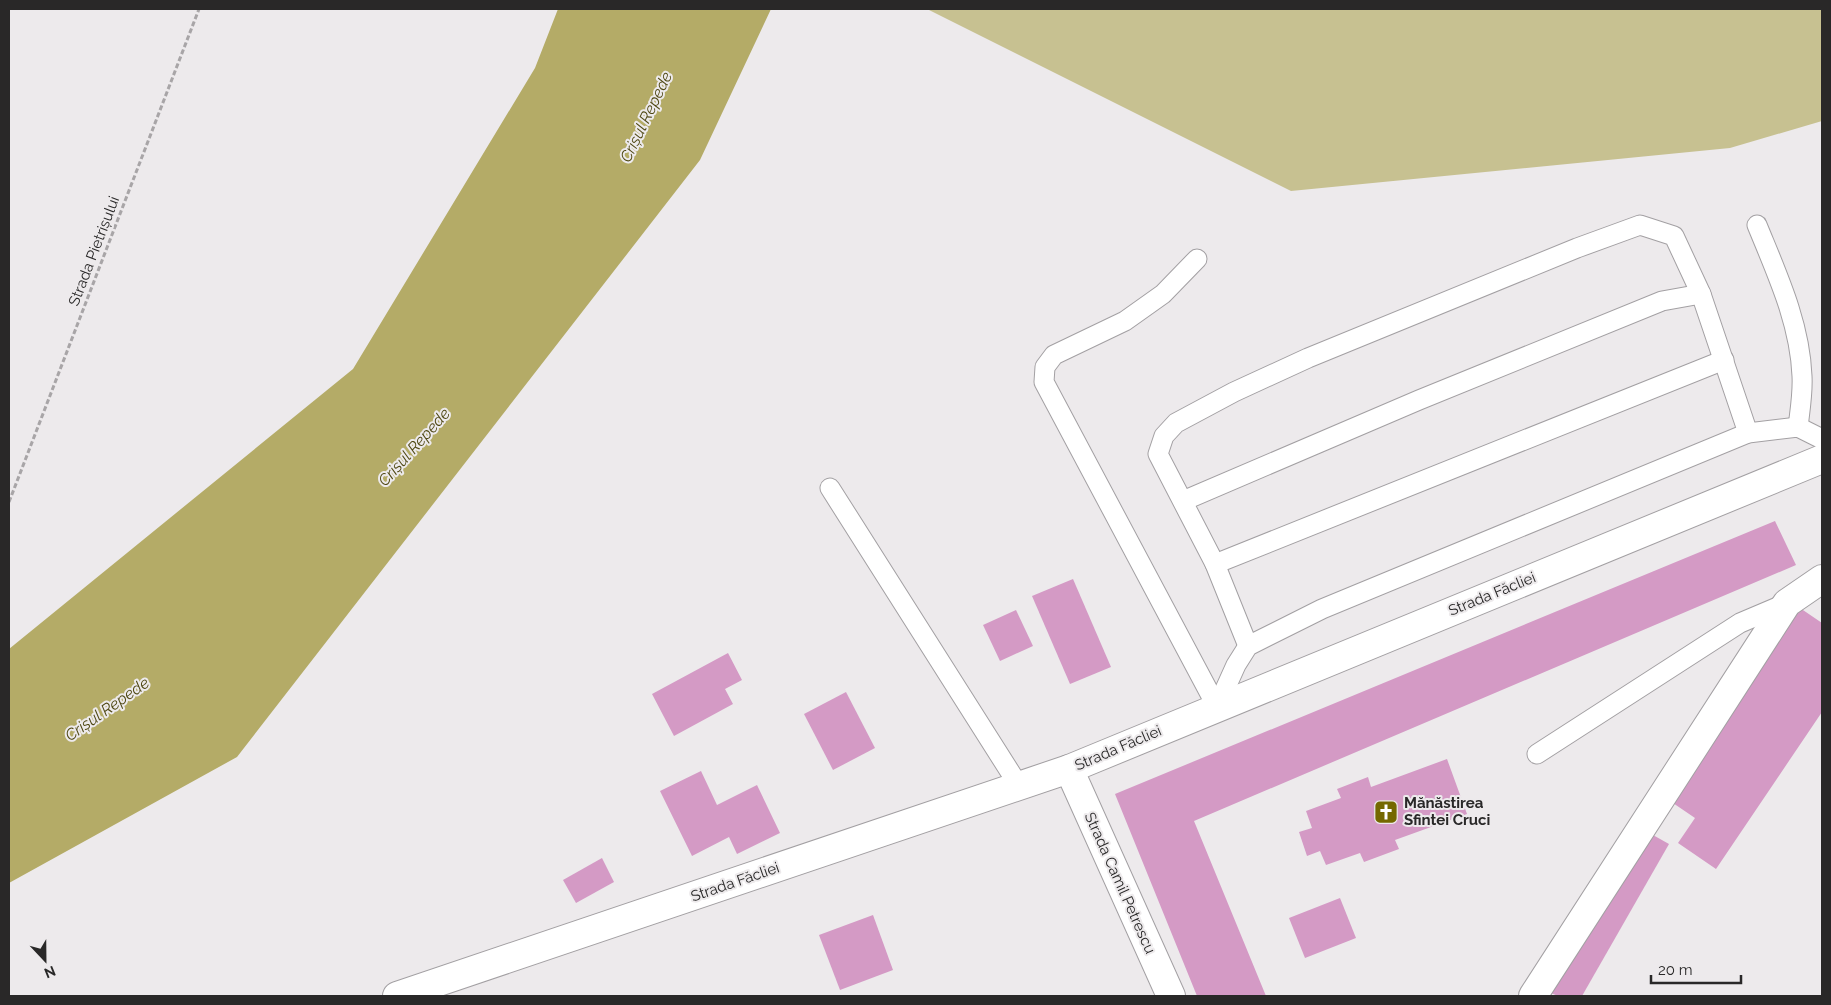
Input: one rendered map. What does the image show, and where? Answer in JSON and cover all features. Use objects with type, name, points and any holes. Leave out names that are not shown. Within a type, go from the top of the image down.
[{"type":"street","name":"Strada Făcliei","points":[[397,996],[1069,769],[1822,459]]},
{"type":"street","points":[[1533,996],[1787,602],[1822,579]]},
{"type":"street","name":"Strada Camil Petrescu","points":[[1069,769],[1171,996]]},
{"type":"lane","points":[[1248,646],[1215,564],[1158,454],[1164,436],[1176,423],[1234,392],[1308,358],[1577,248],[1640,225],[1674,236],[1701,294],[1748,433]]},
{"type":"lane","points":[[1757,225],[1788,299],[1800,347],[1802,378],[1798,426]]},
{"type":"lane","points":[[1197,259],[1163,294],[1125,321],[1054,355],[1046,367],[1044,382],[1217,707]]},
{"type":"lane","points":[[1183,501],[1420,400],[1662,302],[1701,294]]},
{"type":"lane","points":[[1215,564],[1724,360]]},
{"type":"lane","points":[[1217,707],[1236,665],[1248,646],[1322,609],[1748,433],[1798,426],[1822,440]]},
{"type":"lane","points":[[830,488],[1019,786]]},
{"type":"lane","points":[[1537,754],[1740,623],[1787,602]]},
{"type":"path","name":"Strada Pietrișului","points":[[9,502],[199,9]]},
{"type":"shaded area","points":[[927,9],[1822,9],[1822,121],[1730,148],[1291,191]]},
{"type":"water","name":"Crișul Repede","points":[[558,9],[771,9],[700,160],[237,757],[9,883],[9,649],[353,369],[535,68]]},
{"type":"building","points":[[1775,521],[1796,565],[1194,821],[1266,996],[1197,996],[1115,794]]},
{"type":"building","points":[[1073,579],[1111,667],[1070,684],[1032,596]]},
{"type":"building","points":[[1800,608],[1822,623],[1822,712],[1716,869],[1678,843],[1695,818],[1670,801]]},
{"type":"building","points":[[1016,610],[1033,646],[1000,661],[983,625]]},
{"type":"building","points":[[728,653],[742,680],[725,689],[733,704],[674,736],[652,694]]},
{"type":"building","points":[[846,692],[875,748],[833,770],[804,714]]},
{"type":"building","name":"Mănăstirea Sfintei Cruci","points":[[1447,759],[1467,814],[1395,840],[1399,849],[1364,862],[1360,853],[1326,865],[1320,851],[1307,856],[1299,832],[1312,828],[1306,811],[1341,798],[1337,789],[1368,777],[1371,787]]},
{"type":"building","points":[[701,771],[717,805],[757,785],[780,833],[737,854],[729,837],[692,856],[660,791]]},
{"type":"building","points":[[1644,830],[1669,844],[1582,996],[1558,996],[1551,993]]},
{"type":"building","points":[[602,858],[614,882],[576,903],[563,880]]},
{"type":"building","points":[[1340,898],[1356,938],[1305,958],[1289,918]]},
{"type":"building","points":[[873,915],[893,970],[840,990],[819,935]]},
{"type":"place","name":"Mănăstirea Sfintei Cruci","points":[[1386,812]]}]
